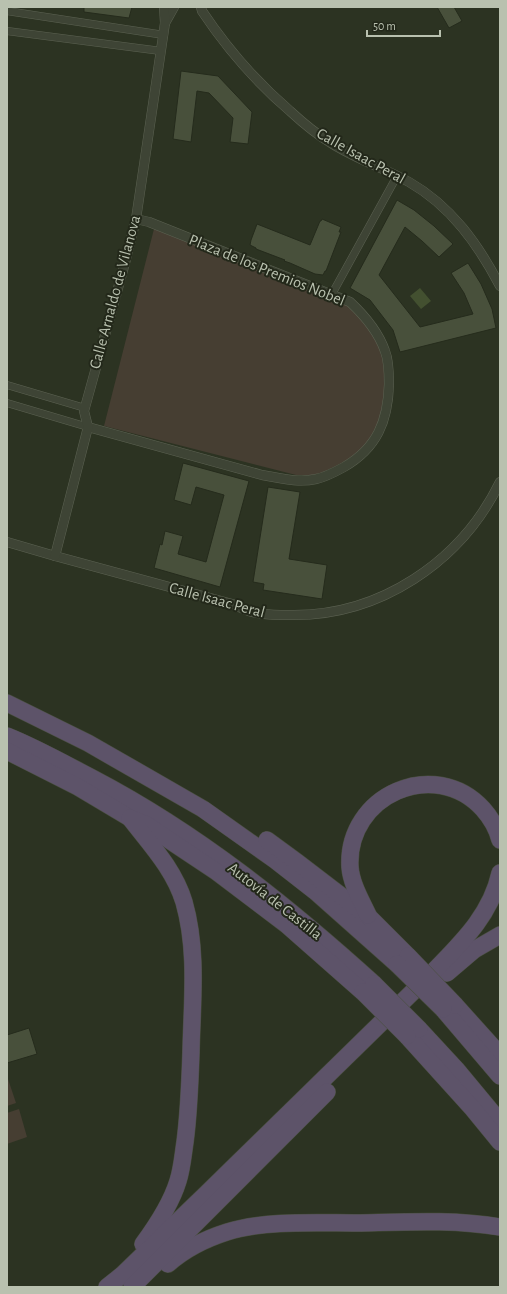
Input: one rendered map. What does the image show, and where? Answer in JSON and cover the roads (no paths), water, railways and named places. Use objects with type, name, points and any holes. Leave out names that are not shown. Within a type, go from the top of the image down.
[{"type":"highway","name":"Autovía de Castilla","points":[[7,703],[88,743],[204,809],[316,892],[402,960],[449,1007],[500,1076]]},
{"type":"highway","name":"Autovía de Castilla","points":[[7,736],[117,791],[187,835],[257,884],[294,913],[413,1033],[456,1069],[500,1122]]},
{"type":"highway","points":[[88,743],[174,781],[255,831],[370,918]]},
{"type":"highway","points":[[7,751],[78,787],[130,818],[147,826],[217,872],[369,988]]},
{"type":"highway","points":[[402,960],[370,918],[354,885],[350,868],[350,852],[353,839],[368,812],[381,799],[404,788],[431,785],[446,787],[463,793],[475,801],[492,821],[498,832],[500,840]]},
{"type":"highway","points":[[105,1287],[137,1252],[154,1229],[171,1199],[178,1182],[182,1162],[188,1113],[194,962],[191,934],[183,901],[174,879],[162,859],[130,818]]},
{"type":"highway","points":[[105,1287],[122,1274],[211,1190],[466,938],[486,911],[498,884],[500,872]]},
{"type":"highway","points":[[132,1287],[458,962],[474,950],[500,935]]},
{"type":"highway","points":[[449,1007],[500,1055]]},
{"type":"highway","points":[[413,1033],[500,1142]]},
{"type":"highway","points":[[140,1287],[180,1253],[199,1243],[228,1232],[266,1225],[452,1222],[500,1227]]},
{"type":"street","name":"Calle Arnaldo de Vilanova","points":[[55,556],[88,427],[84,411],[136,219],[166,23],[164,7]]},
{"type":"street","name":"Calle Arnaldo de Vilanova","points":[[166,23],[174,7]]},
{"type":"street","name":"Calle Isaac Peral","points":[[199,8],[220,38],[249,73],[305,125],[330,143],[355,157],[409,182],[447,211],[470,236],[486,259],[500,286]]},
{"type":"street","points":[[7,11],[164,36]]},
{"type":"street","points":[[7,31],[161,51]]},
{"type":"street","points":[[332,294],[397,176]]},
{"type":"street","name":"Plaza de los Premios Nobel","points":[[88,427],[256,473],[303,481],[317,479],[335,472],[353,462],[364,453],[375,440],[382,426],[386,410],[389,393],[389,373],[386,351],[366,318],[350,302],[149,222],[136,219]]},
{"type":"street","points":[[7,385],[85,408]]},
{"type":"street","points":[[7,403],[88,427]]},
{"type":"street","name":"Calle Isaac Peral","points":[[7,542],[236,605],[244,610],[273,615],[299,615],[341,610],[384,596],[418,577],[434,565],[459,542],[478,519],[500,482]]}]
